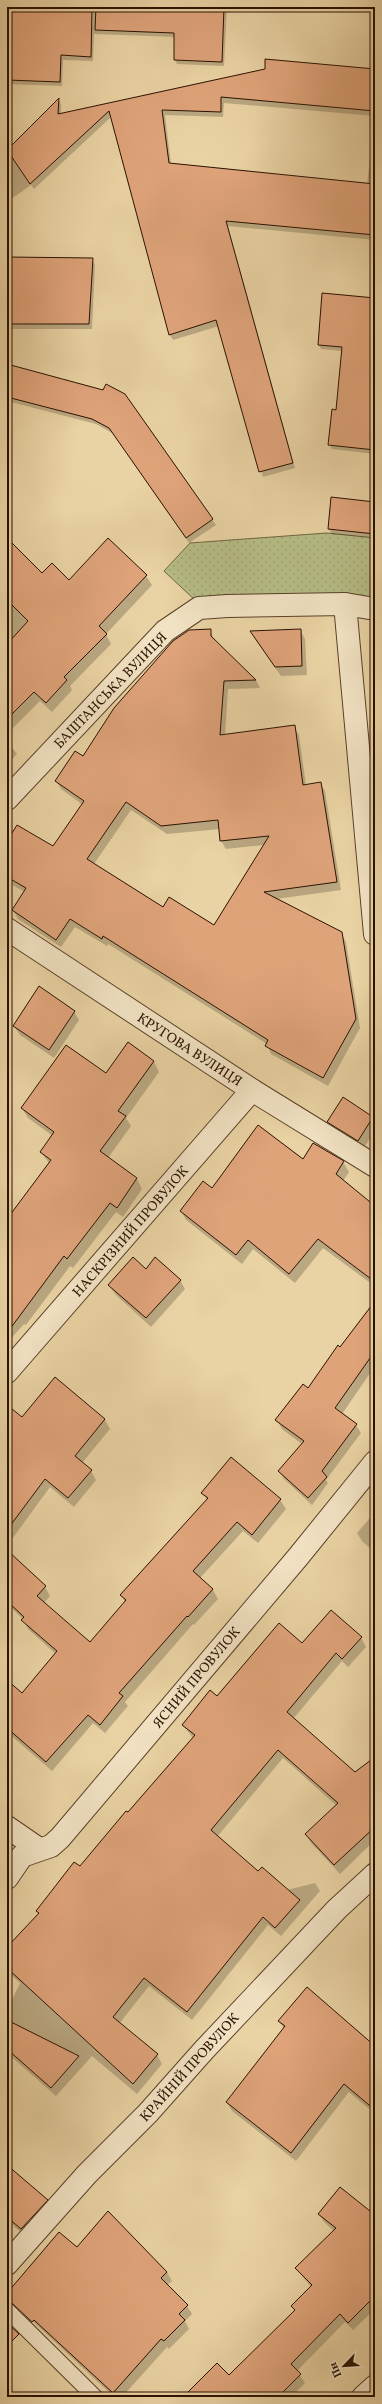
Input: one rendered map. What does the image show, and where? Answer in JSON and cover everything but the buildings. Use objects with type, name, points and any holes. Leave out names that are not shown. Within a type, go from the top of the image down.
[{"type":"street","name":"БАШТАНСЬКА ВУЛИЦЯ","points":[[7,799],[165,632],[199,608],[227,606],[345,604],[375,609]]},
{"type":"street","points":[[345,604],[375,934]]},
{"type":"street","name":"КРУГОВА ВУЛИЦЯ","points":[[7,929],[252,1090],[375,1166]]},
{"type":"street","name":"НАСКРІЗНИЙ ПРОВУЛОК","points":[[7,1372],[252,1090]]},
{"type":"street","name":"ЯСНИЙ ПРОВУЛОК","points":[[7,1878],[22,1856],[39,1849],[52,1846],[60,1838],[298,1557],[375,1462]]},
{"type":"street","points":[[7,1827],[39,1849]]},
{"type":"street","name":"КРАЙНІЙ ПРОВУЛОК","points":[[7,2264],[87,2174],[148,2113],[204,2050],[337,1909],[375,1874]]},
{"type":"street","points":[[364,2397],[375,2386]]},
{"type":"lane","points":[[7,2310],[95,2397]]},
{"type":"green space","points":[[327,533],[375,538],[375,599],[197,602],[164,571],[190,543]]}]
